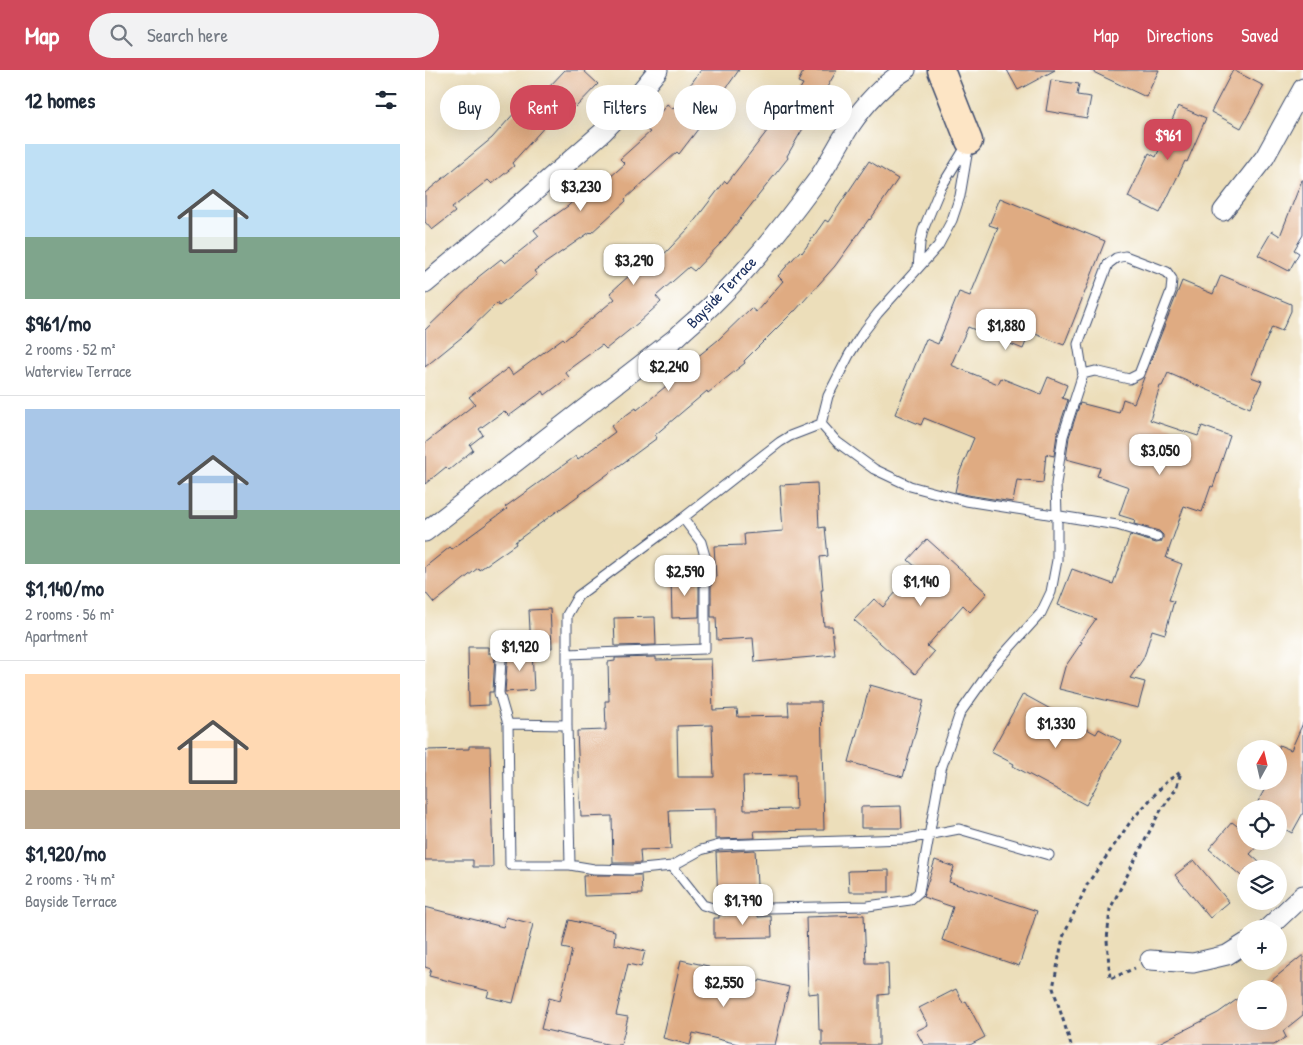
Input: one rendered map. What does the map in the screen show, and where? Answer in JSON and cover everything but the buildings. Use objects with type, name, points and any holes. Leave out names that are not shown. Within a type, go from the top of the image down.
[{"type":"street","points":[[425,284],[604,131],[631,103],[658,70]]},
{"type":"street","name":"Bayside Terrace","points":[[425,532],[677,337],[711,306],[754,260],[813,186],[831,160],[849,127],[864,107],[889,81],[906,70]]},
{"type":"street","points":[[941,70],[969,141]]},
{"type":"street","points":[[1223,211],[1265,156],[1303,88]]},
{"type":"street","points":[[1277,920],[1303,895]]},
{"type":"street","points":[[1150,960],[1193,963],[1227,955],[1237,949]]},
{"type":"lane","points":[[918,268],[923,230],[941,189],[969,141]]},
{"type":"lane","points":[[821,424],[828,396],[849,355],[878,313],[938,246],[952,220],[960,196],[969,141]]},
{"type":"lane","points":[[673,866],[703,905],[716,909],[868,906],[910,900],[919,892],[941,769],[960,713],[994,665],[1041,613],[1051,592],[1057,560],[1056,484],[1063,436],[1083,374],[1078,344],[1108,264],[1116,258],[1125,256],[1167,272],[1172,279],[1171,291],[1139,374],[1129,379],[1095,371],[1083,374]]},
{"type":"lane","points":[[821,424],[837,442],[874,469],[910,486],[966,501],[1117,525],[1157,537]]},
{"type":"lane","points":[[571,865],[567,724],[567,615],[578,596],[683,518],[780,442],[821,424]]},
{"type":"lane","points":[[567,654],[705,649],[705,556],[701,542],[683,518]]},
{"type":"lane","points":[[502,644],[499,693],[508,724],[509,864],[571,865],[594,870],[631,870],[673,866],[701,850],[719,845],[906,839],[959,829],[1049,855]]},
{"type":"lane","points":[[508,724],[567,724]]},
{"type":"path","points":[[1071,1045],[1053,988],[1063,938],[1088,883],[1131,821],[1167,781],[1181,772],[1176,789],[1159,813],[1111,909],[1107,940],[1110,979],[1150,960]]}]
